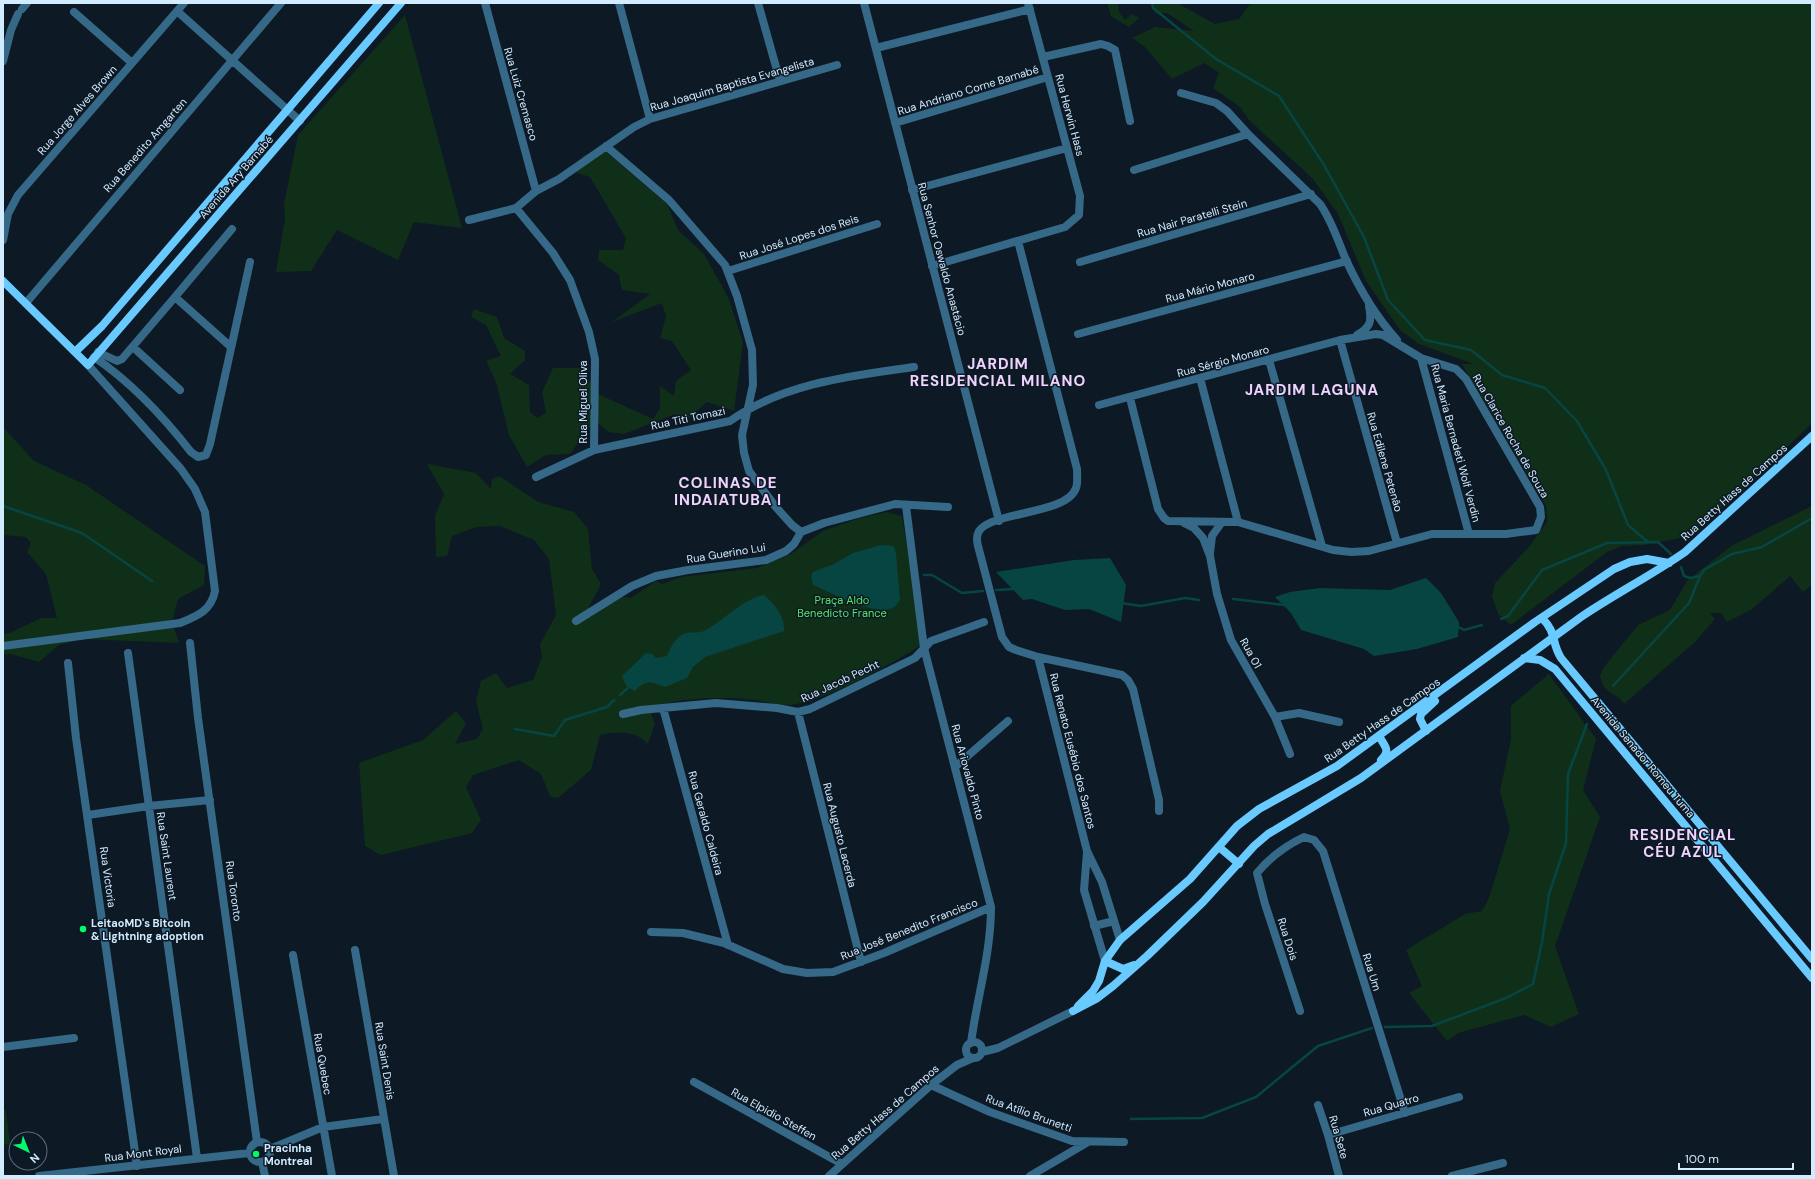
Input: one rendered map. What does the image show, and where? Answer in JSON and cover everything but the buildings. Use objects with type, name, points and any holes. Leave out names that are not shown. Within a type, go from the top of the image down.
[{"type":"street","name":"Rua Jorge Alves Brown","points":[[3,240],[8,214],[18,195],[184,3]]},
{"type":"street","name":"Rua Benedito Amgarten","points":[[26,303],[281,3]]},
{"type":"street","name":"Avenida Ary Barnabé","points":[[75,352],[102,326],[379,3]]},
{"type":"street","name":"Avenida Ary Barnabé","points":[[88,365],[401,3]]},
{"type":"street","name":"Rua Luiz Cremasco","points":[[485,3],[536,191]]},
{"type":"street","points":[[619,3],[650,119]]},
{"type":"street","points":[[758,3],[780,81]]},
{"type":"street","name":"Rua Senhor Oswaldo Anastácio","points":[[864,3],[999,521]]},
{"type":"street","points":[[876,48],[1029,6]]},
{"type":"street","name":"Rua Herwin Hass","points":[[1018,241],[1066,228],[1079,215],[1080,196],[1029,6]]},
{"type":"street","points":[[3,61],[4,49],[22,9]]},
{"type":"street","points":[[177,11],[300,121]]},
{"type":"street","points":[[74,12],[132,63]]},
{"type":"street","points":[[1043,57],[1101,44],[1115,50],[1130,121]]},
{"type":"street","name":"Rua Joaquim Baptista Evangelista","points":[[469,220],[516,208],[536,191],[559,179],[606,146],[650,119],[837,65]]},
{"type":"street","name":"Rua Andriano Corne Barnabé","points":[[895,123],[1048,77]]},
{"type":"street","name":"Rua Clarice Rocha de Souza","points":[[1181,93],[1216,103],[1227,111],[1248,134],[1311,194],[1329,216],[1347,260],[1369,302],[1393,336],[1404,348]]},
{"type":"street","points":[[1134,170],[1248,134]]},
{"type":"street","points":[[606,146],[669,200],[725,266],[728,272],[738,296],[752,350],[752,384],[742,436],[744,453],[749,471],[775,506],[792,525],[801,532],[857,513],[895,504],[906,506],[933,505],[948,507]]},
{"type":"street","points":[[912,190],[1067,148]]},
{"type":"street","name":"Rua Nair Paratelli Stein","points":[[1080,262],[1311,194]]},
{"type":"street","name":"Rua Miguel Oliva","points":[[516,208],[553,253],[570,280],[589,332],[595,359],[594,450]]},
{"type":"street","name":"Rua José Lopes dos Reis","points":[[728,272],[877,224]]},
{"type":"street","points":[[96,354],[117,361],[122,359],[232,229]]},
{"type":"street","points":[[932,266],[1018,241],[1077,469],[1076,488],[1064,502],[999,521],[980,530],[977,541],[1002,637],[1009,647],[1038,657],[1122,674],[1128,680],[1133,689],[1160,800],[1159,811]]},
{"type":"street","name":"Rua Mário Monaro","points":[[1078,334],[1347,260]]},
{"type":"street","points":[[96,354],[146,400],[198,457],[206,455],[210,444],[250,262]]},
{"type":"street","points":[[3,281],[88,365],[181,469],[195,489],[205,512],[215,591],[213,599],[205,611],[180,623],[3,646]]},
{"type":"street","points":[[175,297],[231,347]]},
{"type":"street","name":"Rua Clarice Rocha de Souza","points":[[1353,337],[1367,329],[1371,324],[1372,318],[1369,302]]},
{"type":"street","points":[[102,326],[114,334]]},
{"type":"street","name":"Rua Clarice Rocha de Souza","points":[[1130,398],[1158,509],[1164,518],[1171,522],[1238,522],[1333,550],[1357,551],[1369,551],[1432,534],[1506,534],[1536,530],[1541,517],[1540,507],[1466,378],[1456,369],[1421,358],[1383,335],[1376,334],[1353,337]]},
{"type":"street","name":"Rua Sérgio Monaro","points":[[1099,406],[1353,337]]},
{"type":"street","name":"Rua Edilene Petenão","points":[[1340,340],[1397,543]]},
{"type":"street","points":[[133,347],[180,390]]},
{"type":"street","name":"Rua Maria Bernadeti Wolf Verdin","points":[[1421,358],[1469,534]]},
{"type":"street","points":[[1268,360],[1322,546]]},
{"type":"street","name":"Rua Titi Tomazi","points":[[536,477],[594,450],[730,421],[748,409],[804,387],[839,378],[914,368]]},
{"type":"street","points":[[1200,378],[1238,522]]},
{"type":"street","name":"Rua Betty Hass de Campos","points":[[982,1052],[998,1048],[1096,999],[1138,964],[1203,902],[1254,846],[1268,834],[1361,778],[1554,636],[1617,592],[1669,563],[1702,537],[1812,436]]},
{"type":"street","name":"Rua Ariovaldo Pinto","points":[[906,506],[924,648],[956,766],[991,908],[991,929],[987,961],[969,1046]]},
{"type":"street","name":"Rua 01","points":[[1182,522],[1199,532],[1210,556],[1217,594],[1231,640],[1275,717],[1290,754]]},
{"type":"street","name":"Rua 01","points":[[1210,556],[1212,536],[1222,522]]},
{"type":"street","name":"Rua Guerino Lui","points":[[576,621],[632,586],[656,576],[688,570],[766,560],[786,551],[794,544],[801,532]]},
{"type":"street","name":"Rua Betty Hass de Campos","points":[[1073,1011],[1093,991],[1099,980],[1105,961],[1120,940],[1190,879],[1237,826],[1259,809],[1337,766],[1542,618],[1614,569],[1630,562],[1647,559],[1669,563]]},
{"type":"street","name":"Avenida Senador Romeu Tuma","points":[[1542,618],[1554,636],[1556,649],[1561,658],[1812,959]]},
{"type":"street","name":"Rua Jacob Pecht","points":[[623,714],[663,708],[716,703],[777,708],[798,712],[810,709],[915,658],[931,641],[984,622]]},
{"type":"street","name":"Rua Toronto","points":[[190,643],[257,1142]]},
{"type":"street","name":"Rua Saint Laurent","points":[[128,653],[197,1158]]},
{"type":"street","name":"Rua Renato Eusébio dos Santos","points":[[1038,657],[1087,851],[1102,882],[1120,940]]},
{"type":"street","name":"Avenida Senador Romeu Tuma","points":[[1524,658],[1540,660],[1555,669],[1812,978]]},
{"type":"street","name":"Rua Victoria","points":[[68,663],[76,738],[137,1166]]},
{"type":"street","points":[[1426,731],[1421,723],[1421,714],[1459,679]]},
{"type":"street","name":"Rua Geraldo Caldeira","points":[[663,708],[728,945]]},
{"type":"street","name":"Rua Augusto Lacerda","points":[[798,712],[861,962]]},
{"type":"street","points":[[1275,717],[1299,713],[1339,722]]},
{"type":"street","points":[[956,766],[1008,721]]},
{"type":"street","points":[[1361,778],[1387,754],[1386,748],[1379,736]]},
{"type":"street","points":[[88,815],[149,806],[210,800]]},
{"type":"street","name":"Rua Um","points":[[1257,872],[1269,858],[1287,845],[1304,837],[1314,840],[1323,851],[1405,1113]]},
{"type":"street","points":[[1219,847],[1239,864]]},
{"type":"street","name":"Rua Renato Eusébio dos Santos","points":[[1087,851],[1084,890],[1105,961]]},
{"type":"street","name":"Rua Dois","points":[[1257,872],[1264,904],[1300,1011]]},
{"type":"street","name":"Rua José Benedito Francisco","points":[[651,932],[683,933],[728,945],[784,969],[807,973],[833,972],[861,962],[991,908]]},
{"type":"street","points":[[1094,926],[1114,920]]},
{"type":"street","name":"Rua Saint Denis","points":[[355,950],[394,1176]]},
{"type":"street","name":"Rua Quebec","points":[[293,955],[332,1176]]},
{"type":"street","points":[[1105,961],[1124,969],[1138,964]]},
{"type":"street","points":[[3,1047],[74,1038]]},
{"type":"street","points":[[976,1042],[980,1045],[982,1052],[978,1057],[972,1058],[967,1054],[969,1046],[976,1042]]},
{"type":"street","name":"Rua Betty Hass de Campos","points":[[957,1065],[969,1046]]},
{"type":"street","name":"Rua Betty Hass de Campos","points":[[829,1176],[931,1085],[957,1065],[972,1058]]},
{"type":"street","name":"Rua Elpidio Steffen","points":[[694,1082],[842,1164]]},
{"type":"street","name":"Rua Atílio Brunetti","points":[[931,1085],[990,1112],[1072,1141],[1124,1142]]},
{"type":"street","name":"Rua Quatro","points":[[1328,1135],[1460,1097]]},
{"type":"street","name":"Rua Sete","points":[[1318,1105],[1339,1176]]},
{"type":"street","points":[[270,1149],[323,1127],[383,1119]]},
{"type":"street","points":[[1030,1176],[1088,1141]]},
{"type":"street","points":[[257,1142],[266,1144],[270,1149],[268,1159],[262,1162],[254,1161],[249,1153],[251,1146],[257,1142]]},
{"type":"street","name":"Rua Mont Royal","points":[[39,1176],[249,1153]]},
{"type":"street","points":[[262,1162],[265,1176]]},
{"type":"street","points":[[1452,1176],[1503,1163]]},
{"type":"green space","points":[[1107,3],[1118,3],[1119,12],[1125,20],[1132,14],[1139,18],[1129,27],[1111,16]]},
{"type":"green space","points":[[1152,3],[1177,3],[1215,24],[1239,19],[1251,3],[1812,3],[1812,423],[1738,495],[1686,537],[1644,545],[1622,546],[1607,552],[1511,625],[1498,614],[1492,596],[1495,583],[1528,548],[1547,522],[1546,506],[1462,364],[1474,364],[1419,344],[1400,330],[1366,281],[1338,214],[1313,179],[1249,120],[1240,107],[1213,88],[1219,73],[1204,63],[1172,79],[1145,47],[1132,38],[1155,27],[1194,31],[1167,13],[1155,13]]},
{"type":"green space","points":[[405,15],[462,228],[414,222],[398,260],[337,230],[311,271],[276,272],[285,219],[284,204],[298,135]]},
{"type":"green space","points":[[605,151],[667,204],[678,230],[704,254],[728,297],[743,342],[734,411],[707,402],[689,418],[675,414],[624,434],[608,432],[595,420],[570,454],[546,455],[527,467],[509,435],[496,382],[486,361],[501,356],[486,325],[471,317],[474,309],[497,317],[504,338],[525,351],[525,360],[510,374],[529,385],[530,412],[537,418],[546,413],[542,392],[553,368],[580,368],[600,395],[653,419],[660,408],[660,386],[674,396],[676,381],[691,370],[672,341],[660,338],[666,316],[662,303],[612,322],[650,294],[622,290],[619,275],[598,260],[599,250],[623,250],[626,238],[590,177],[575,172],[583,155]]},
{"type":"green space","points":[[3,427],[34,461],[86,485],[205,566],[204,585],[178,599],[172,622],[179,643],[84,639],[59,645],[39,662],[11,654],[3,655],[3,634],[10,633],[41,618],[57,618],[46,574],[27,552],[31,543],[26,537],[3,535]]},
{"type":"green space","name":"Praça Aldo Benedicto France","points":[[427,464],[476,473],[491,489],[492,479],[499,476],[538,502],[574,512],[588,529],[592,569],[601,584],[589,607],[591,617],[615,595],[631,598],[656,581],[662,584],[681,577],[757,568],[791,554],[823,531],[860,518],[887,512],[902,516],[922,644],[895,661],[856,681],[817,698],[800,703],[782,705],[748,699],[711,698],[673,702],[649,709],[655,723],[648,744],[643,739],[632,734],[620,732],[600,735],[591,770],[558,798],[550,796],[541,774],[519,760],[473,775],[466,787],[481,820],[472,833],[381,855],[365,846],[359,763],[423,740],[456,711],[466,723],[455,744],[477,739],[483,729],[476,701],[481,681],[496,673],[507,688],[533,680],[542,657],[540,644],[556,615],[549,559],[534,540],[500,526],[476,527],[452,536],[447,556],[436,557],[435,516],[444,494]]},
{"type":"green space","points":[[1812,506],[1812,585],[1803,592],[1790,576],[1751,610],[1727,622],[1721,613],[1710,613],[1715,619],[1695,642],[1624,704],[1618,697],[1605,688],[1600,676],[1604,667],[1638,625],[1670,610],[1687,581],[1731,546]]},
{"type":"green space","points":[[1549,674],[1596,739],[1583,790],[1600,817],[1555,946],[1579,1014],[1551,1027],[1524,1015],[1458,1033],[1447,1041],[1409,993],[1422,986],[1406,950],[1465,914],[1482,911],[1489,898],[1510,829],[1500,791],[1511,739],[1511,706]]},
{"type":"green space","points":[[3,1110],[6,1110],[8,1131],[8,1144],[3,1145]]},
{"type":"shaded area","points":[[881,545],[894,546],[896,554],[900,600],[896,606],[886,610],[865,607],[813,585],[811,576],[813,572],[834,564],[853,553]]},
{"type":"shaded area","points":[[1110,558],[1126,585],[1121,622],[1089,609],[1065,610],[1032,599],[1023,600],[996,572],[1074,560]]},
{"type":"shaded area","points":[[1426,578],[1441,593],[1459,622],[1458,637],[1417,649],[1374,656],[1364,649],[1301,630],[1291,613],[1275,597],[1290,592],[1320,588],[1390,590]]},
{"type":"shaded area","points":[[764,595],[781,616],[784,631],[705,657],[693,667],[687,678],[665,687],[646,683],[635,691],[630,689],[625,683],[622,676],[646,653],[652,654],[656,658],[667,656],[671,646],[683,634],[704,631],[741,605],[756,597]]},
{"type":"waterway","points":[[1152,3],[1153,8],[1216,59],[1279,96],[1324,165],[1364,237],[1388,300],[1425,340],[1471,350],[1502,375],[1545,388],[1577,421],[1606,470],[1628,525],[1648,542]]},
{"type":"waterway","points":[[3,506],[82,533],[152,581]]},
{"type":"waterway","points":[[1681,567],[1684,576],[1690,578],[1700,576],[1704,570],[1732,554],[1762,547],[1812,518]]},
{"type":"waterway","points":[[1501,619],[1508,616],[1542,570],[1607,543],[1658,542],[1671,554]]},
{"type":"waterway","points":[[924,575],[932,575],[962,593],[983,591]]},
{"type":"waterway","points":[[1613,686],[1689,603],[1700,576]]},
{"type":"waterway","points":[[996,590],[1015,589]]},
{"type":"waterway","points":[[1121,603],[1141,606],[1185,598],[1199,600]]},
{"type":"waterway","points":[[1233,599],[1284,605]]},
{"type":"waterway","points":[[1457,626],[1464,630],[1482,625]]},
{"type":"waterway","points":[[620,695],[630,686]]},
{"type":"waterway","points":[[515,729],[554,736],[565,720],[607,707],[614,700]]},
{"type":"waterway","points":[[1385,1027],[1432,1026],[1506,998],[1533,984],[1542,942],[1549,894],[1566,843],[1568,774],[1587,724]]},
{"type":"waterway","points":[[1131,1119],[1202,1118],[1256,1097],[1318,1046],[1372,1028]]},
{"type":"place","name":"LeitaoMD's Bitcoin & Lightning adoption","points":[[83,929]]},
{"type":"place","name":"Pracinha Montreal","points":[[256,1154]]},
{"type":"district","name":"JARDIM RESIDENCIAL MILANO","points":[[998,372]]},
{"type":"district","name":"JARDIM LAGUNA","points":[[1312,390]]},
{"type":"district","name":"COLINAS DE INDAIATUBA I","points":[[728,492]]},
{"type":"district","name":"RESIDENCIAL CÉU AZUL","points":[[1683,844]]}]
